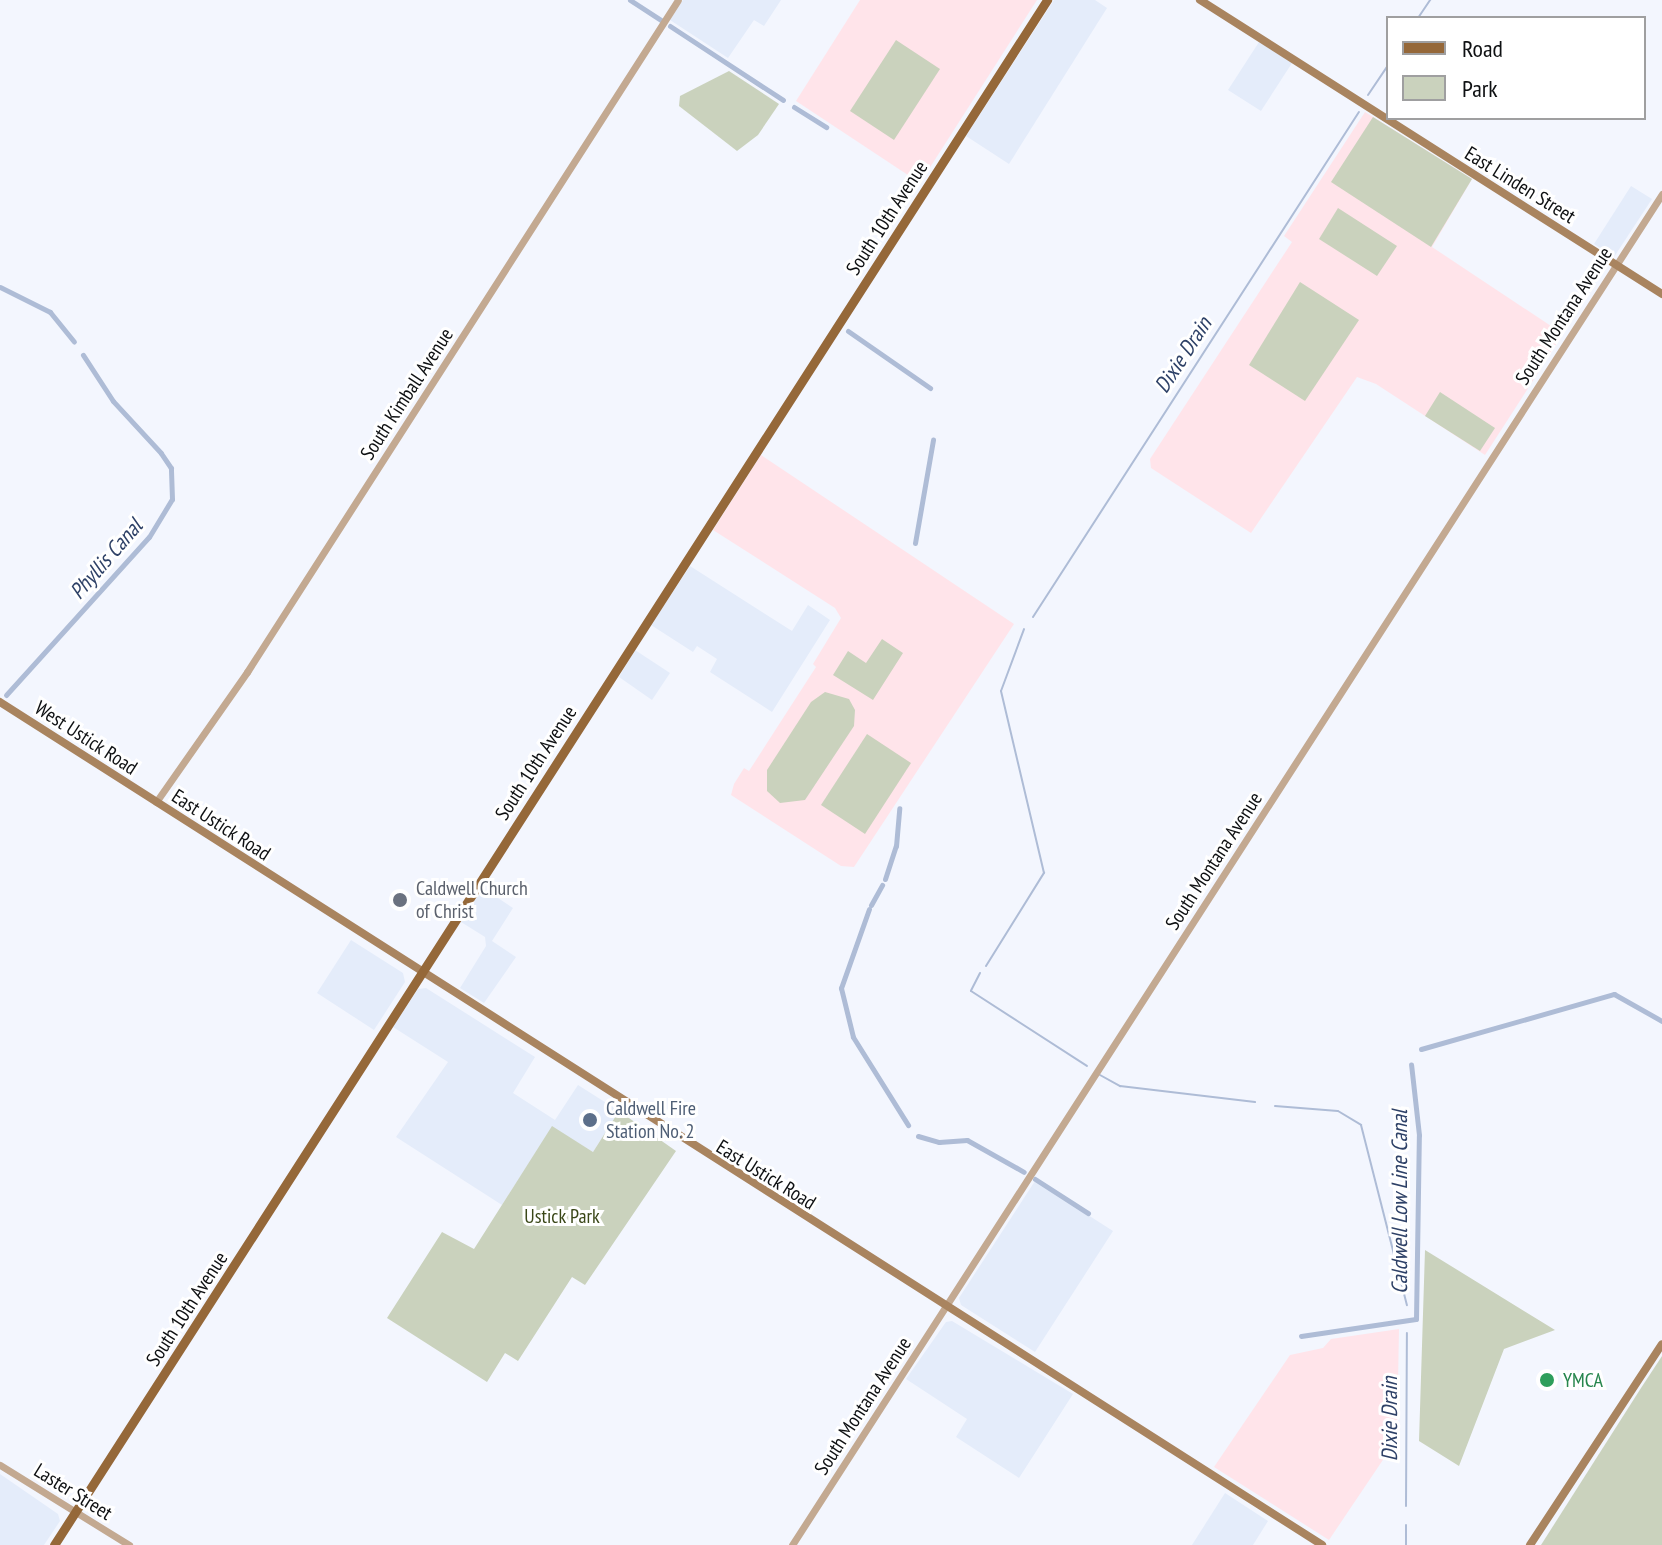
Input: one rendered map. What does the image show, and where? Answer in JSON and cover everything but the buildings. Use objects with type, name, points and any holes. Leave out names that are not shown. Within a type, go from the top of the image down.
[{"type":"main road","name":"South 10th Avenue","points":[[54,1545],[1047,0]]},
{"type":"main road","name":"East Linden Street","points":[[1200,0],[1386,118]]},
{"type":"main road","name":"East Linden Street","points":[[1388,120],[1662,294]]},
{"type":"main road","name":"West Ustick Road","points":[[0,702],[156,802]]},
{"type":"main road","name":"East Ustick Road","points":[[156,802],[421,975],[1322,1545]]},
{"type":"main road","points":[[1530,1545],[1662,1344]]},
{"type":"street","name":"South Kimball Avenue","points":[[156,802],[247,672],[678,0]]},
{"type":"street","name":"South Montana Avenue","points":[[792,1545],[1662,194]]},
{"type":"street","name":"Laster Street","points":[[0,1465],[129,1545]]},
{"type":"shaded area","points":[[683,0],[781,0],[764,26],[754,20],[728,58],[670,20]]},
{"type":"shaded area","points":[[860,0],[1037,0],[920,183],[796,101]]},
{"type":"shaded area","points":[[1054,0],[1095,0],[1107,8],[1009,164],[966,136]]},
{"type":"shaded area","points":[[1259,42],[1292,63],[1261,111],[1228,90]]},
{"type":"shaded area","points":[[1365,112],[1472,179],[1432,247],[1563,334],[1485,455],[1376,384],[1357,377],[1251,533],[1151,468],[1150,459],[1292,242],[1284,236]]},
{"type":"shaded area","points":[[1631,186],[1652,199],[1614,257],[1594,244]]},
{"type":"shaded area","points":[[761,455],[1014,624],[854,867],[841,866],[731,795],[744,768],[749,771],[816,667],[813,664],[841,618],[835,608],[713,530]]},
{"type":"shaded area","points":[[690,566],[792,631],[808,605],[830,620],[772,712],[710,672],[717,659],[697,646],[693,652],[651,625]]},
{"type":"shaded area","points":[[635,650],[670,673],[652,700],[619,677]]},
{"type":"shaded area","points":[[483,888],[513,908],[492,941],[516,957],[484,1003],[460,988],[486,946],[485,937],[461,922]]},
{"type":"shaded area","points":[[351,940],[403,973],[405,982],[374,1030],[317,993]]},
{"type":"shaded area","points":[[426,988],[535,1057],[513,1093],[555,1120],[578,1085],[619,1111],[593,1152],[552,1127],[502,1205],[396,1137],[448,1062],[393,1027],[418,989]]},
{"type":"shaded area","points":[[1035,1181],[1113,1231],[1035,1352],[961,1305],[959,1298]]},
{"type":"shaded area","points":[[952,1321],[1073,1394],[1019,1478],[956,1437],[967,1419],[906,1379],[946,1322]]},
{"type":"shaded area","points":[[1399,1329],[1397,1439],[1329,1540],[1214,1467],[1290,1355],[1323,1348],[1331,1339]]},
{"type":"shaded area","points":[[0,1474],[58,1514],[60,1521],[44,1545],[0,1545]]},
{"type":"shaded area","points":[[1225,1493],[1268,1521],[1253,1545],[1192,1545]]},
{"type":"green space","points":[[896,40],[940,69],[894,140],[850,111]]},
{"type":"green space","points":[[729,71],[779,104],[758,135],[737,151],[679,106],[680,96]]},
{"type":"green space","points":[[1373,117],[1472,179],[1431,247],[1331,182]]},
{"type":"green space","points":[[1338,208],[1397,246],[1377,276],[1319,239]]},
{"type":"green space","points":[[1300,282],[1359,320],[1305,401],[1249,365]]},
{"type":"green space","points":[[1440,392],[1495,428],[1480,451],[1425,416]]},
{"type":"green space","points":[[882,639],[903,653],[873,700],[833,675],[848,651],[866,663]]},
{"type":"green space","points":[[825,692],[849,699],[855,710],[854,726],[805,800],[780,803],[767,791],[767,770],[811,702]]},
{"type":"green space","points":[[867,734],[911,763],[865,834],[821,805]]},
{"type":"green space","name":"Ustick Park","points":[[619,1111],[676,1151],[585,1285],[572,1277],[518,1361],[505,1353],[487,1382],[387,1318],[442,1232],[474,1249],[552,1126],[593,1152]]},
{"type":"green space","points":[[1425,1250],[1555,1330],[1504,1349],[1459,1466],[1419,1441]]},
{"type":"green space","points":[[1662,1356],[1662,1545],[1541,1545],[1641,1388]]},
{"type":"waterway","name":"Caldwell Low Line Canal","points":[[630,0],[661,20]]},
{"type":"waterway","name":"Dixie Drain","points":[[1419,16],[1430,0]]},
{"type":"waterway","name":"Caldwell Low Line Canal","points":[[670,26],[783,100]]},
{"type":"waterway","name":"Dixie Drain","points":[[1368,95],[1386,68]]},
{"type":"waterway","name":"Caldwell Low Line Canal","points":[[794,107],[826,127]]},
{"type":"waterway","name":"Dixie Drain","points":[[1033,617],[1359,112]]},
{"type":"waterway","name":"Phyllis Canal","points":[[0,287],[50,312],[74,342]]},
{"type":"waterway","name":"Caldwell Low Line Canal","points":[[848,331],[930,388]]},
{"type":"waterway","name":"Phyllis Canal","points":[[6,695],[149,537],[172,499],[171,468],[113,401],[83,355]]},
{"type":"waterway","name":"Caldwell Low Line Canal","points":[[915,543],[933,440]]},
{"type":"waterway","name":"Dixie Drain","points":[[986,966],[1044,873],[1001,691],[1024,629]]},
{"type":"waterway","name":"Caldwell Low Line Canal","points":[[885,879],[896,846],[899,808]]},
{"type":"waterway","name":"Caldwell Low Line Canal","points":[[871,905],[882,885]]},
{"type":"waterway","name":"Caldwell Low Line Canal","points":[[869,909],[841,988],[853,1037],[908,1125]]},
{"type":"waterway","name":"Dixie Drain","points":[[980,973],[971,991],[1087,1066]]},
{"type":"waterway","name":"Caldwell Low Line Canal","points":[[1421,1049],[1614,994],[1662,1021]]},
{"type":"waterway","name":"Caldwell Low Line Canal","points":[[1301,1336],[1416,1319],[1419,1135],[1411,1064]]},
{"type":"waterway","name":"Dixie Drain","points":[[1100,1075],[1120,1086],[1255,1102]]},
{"type":"waterway","name":"Dixie Drain","points":[[1275,1106],[1338,1111],[1361,1125],[1407,1305]]},
{"type":"waterway","name":"Caldwell Low Line Canal","points":[[918,1136],[939,1142],[967,1140],[1024,1172]]},
{"type":"waterway","name":"Caldwell Low Line Canal","points":[[1035,1179],[1088,1213]]},
{"type":"waterway","name":"Dixie Drain","points":[[1406,1506],[1407,1333]]},
{"type":"waterway","name":"Dixie Drain","points":[[1406,1525],[1406,1545]]},
{"type":"place","name":"Caldwell Church of Christ","points":[[400,900]]},
{"type":"place","name":"Caldwell Fire Station No. 2","points":[[590,1120]]},
{"type":"place","name":"YMCA","points":[[1547,1380]]}]
